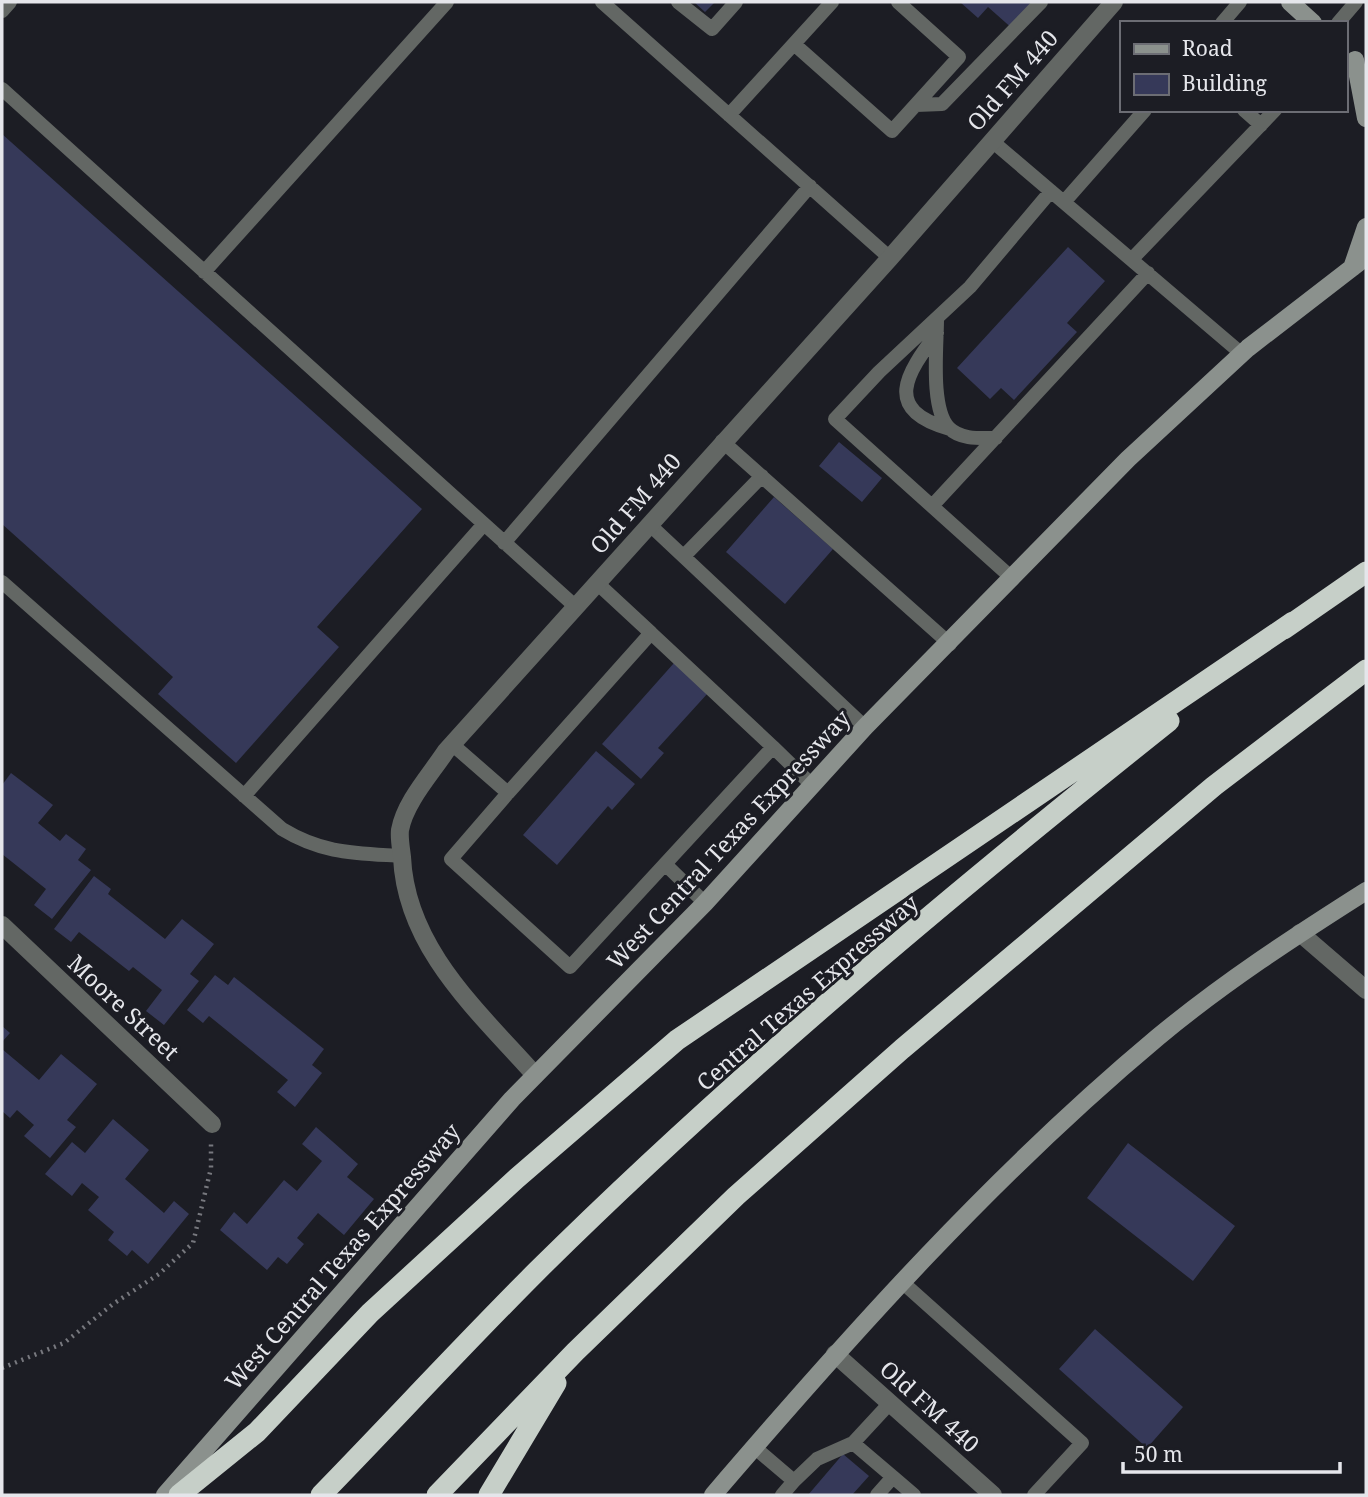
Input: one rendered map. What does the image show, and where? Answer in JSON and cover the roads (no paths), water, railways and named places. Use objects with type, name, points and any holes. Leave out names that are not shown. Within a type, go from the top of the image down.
[{"type":"highway","name":"Central Texas Expressway","points":[[321,1495],[538,1270],[723,1098],[1076,795],[1293,622],[1366,572]]},
{"type":"highway","points":[[179,1495],[257,1432],[370,1313],[517,1178],[677,1040],[1293,622]]},
{"type":"highway","points":[[437,1495],[575,1352],[737,1196],[912,1040],[1214,786],[1366,670]]},
{"type":"highway","points":[[489,1495],[575,1352]]},
{"type":"main road","points":[[1290,2],[1311,21]]},
{"type":"main road","points":[[1355,61],[1366,118]]},
{"type":"main road","points":[[1359,266],[1366,227]]},
{"type":"main road","name":"West Central Texas Expressway","points":[[165,1495],[535,1075],[705,904],[865,727],[950,644],[1128,459],[1242,354],[1359,266],[1366,257]]},
{"type":"main road","points":[[713,1495],[835,1353],[974,1204],[1149,1044],[1300,933],[1366,891]]},
{"type":"street","name":"Old FM 440","points":[[535,1075],[446,974],[414,921],[403,883],[400,829],[415,796],[453,745],[722,441],[890,258],[1114,2]]},
{"type":"street","name":"Moore Street","points":[[2,925],[212,1124]]},
{"type":"street","points":[[1300,933],[1366,990]]},
{"type":"street","name":"Old FM 440","points":[[835,1353],[993,1495]]},
{"type":"lane","points":[[2,11],[10,2]]},
{"type":"lane","points":[[204,272],[447,2]]},
{"type":"lane","points":[[602,2],[890,258]]},
{"type":"lane","points":[[678,2],[712,29],[736,2]]},
{"type":"lane","points":[[729,115],[832,2]]},
{"type":"lane","points":[[794,44],[892,131],[959,57],[898,2]]},
{"type":"lane","points":[[916,105],[942,104],[1041,2]]},
{"type":"lane","points":[[1224,21],[1240,2]]},
{"type":"lane","points":[[1340,21],[1356,2]]},
{"type":"lane","points":[[2,89],[576,607]]},
{"type":"lane","points":[[1064,202],[1143,112]]},
{"type":"lane","points":[[1246,112],[1261,125]]},
{"type":"lane","points":[[1132,258],[1273,112]]},
{"type":"lane","points":[[992,141],[1242,354]]},
{"type":"lane","points":[[504,543],[810,187]]},
{"type":"lane","points":[[996,438],[975,438],[919,415],[909,404],[905,381],[910,368],[937,327],[1051,191]]},
{"type":"lane","points":[[932,506],[1148,273]]},
{"type":"lane","points":[[937,327],[938,396],[941,417],[950,429]]},
{"type":"lane","points":[[937,327],[879,372],[835,419],[1013,579]]},
{"type":"lane","points":[[722,441],[950,644]]},
{"type":"lane","points":[[684,556],[762,476]]},
{"type":"lane","points":[[244,796],[484,524]]},
{"type":"lane","points":[[650,525],[865,727]]},
{"type":"lane","points":[[2,582],[282,829],[309,845],[346,852],[402,856]]},
{"type":"lane","points":[[597,583],[812,785]]},
{"type":"lane","points":[[651,633],[451,859],[570,967],[773,747]]},
{"type":"lane","points":[[453,745],[508,793]]},
{"type":"lane","points":[[665,864],[705,904]]},
{"type":"lane","points":[[901,1281],[1082,1443],[1034,1495]]},
{"type":"lane","points":[[782,1495],[817,1459],[853,1443],[890,1403]]},
{"type":"lane","points":[[853,1443],[914,1495]]},
{"type":"lane","points":[[754,1447],[794,1480]]},
{"type":"lane","points":[[877,1495],[893,1477]]}]
